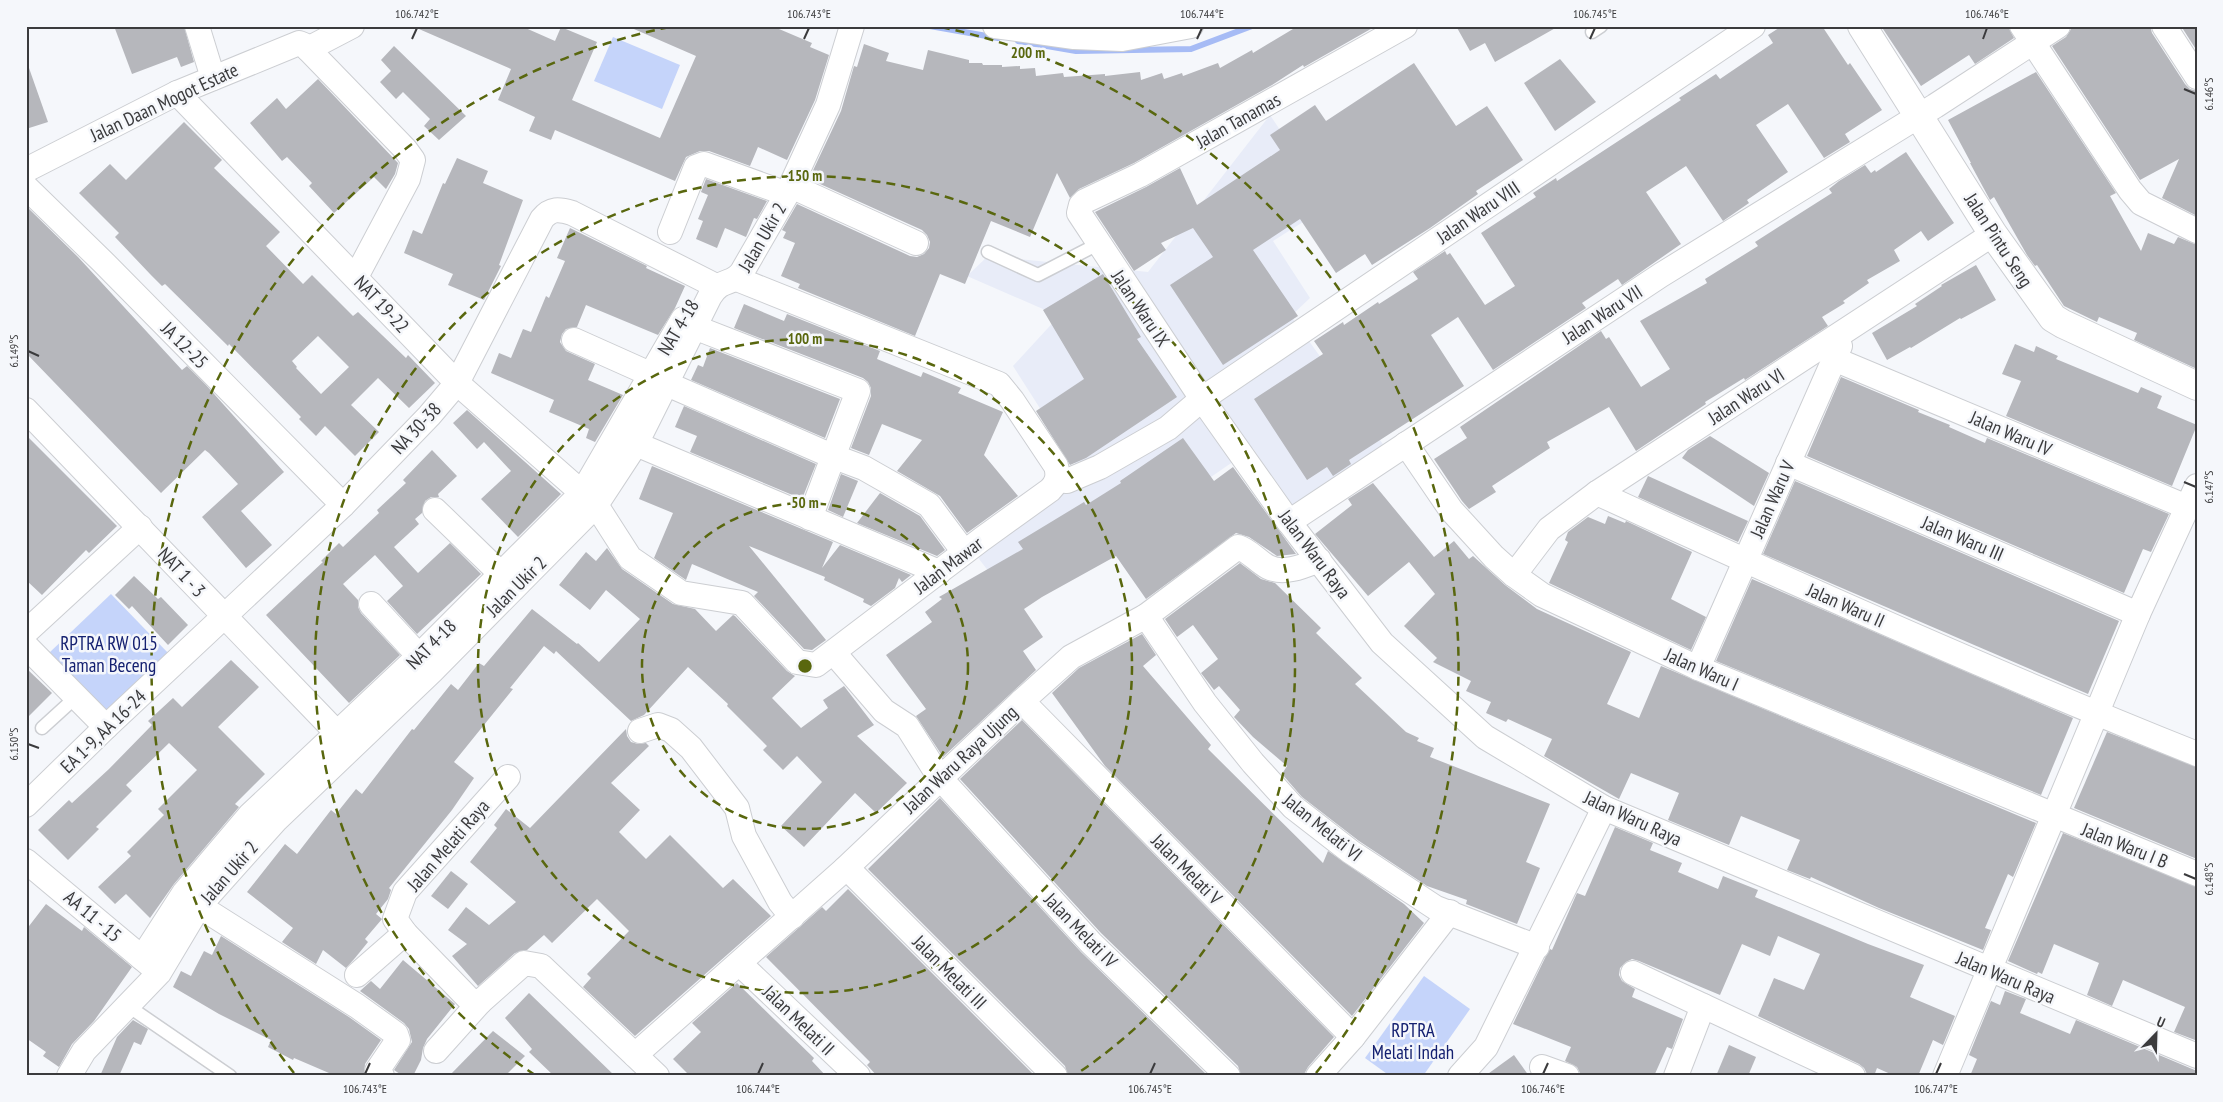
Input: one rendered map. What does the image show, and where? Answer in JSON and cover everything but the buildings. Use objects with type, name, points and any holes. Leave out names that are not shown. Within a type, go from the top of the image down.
[{"type":"street","points":[[197,26],[213,78]]},
{"type":"street","points":[[352,26],[306,47],[405,149],[413,160],[408,179],[356,277]]},
{"type":"street","name":"Jalan Ukir 2","points":[[69,1076],[84,1051],[128,1006],[151,965],[199,906],[276,820],[432,670],[589,499],[636,444],[659,379],[694,327],[720,282],[748,264],[789,190],[828,105],[852,26]]},
{"type":"street","points":[[995,26],[1074,37],[1191,26]]},
{"type":"street","name":"Jalan Tanamas","points":[[1081,218],[1079,209],[1085,201],[1140,175],[1405,26]]},
{"type":"street","name":"Jalan Waru VIII","points":[[1202,399],[1753,26]]},
{"type":"street","name":"Jalan Pintu Seng","points":[[1862,26],[1920,115],[1993,234],[2053,318],[2062,324],[2197,386]]},
{"type":"street","name":"Jalan Waru VII","points":[[1289,522],[1661,275],[1920,115],[2027,34],[2058,26]]},
{"type":"street","points":[[2164,26],[2197,76]]},
{"type":"street","points":[[2027,34],[2130,190],[2141,203],[2197,231]]},
{"type":"street","name":"Jalan Daan Mogot Estate","points":[[26,170],[177,93],[299,42],[306,47]]},
{"type":"street","name":"NAT 19-22","points":[[177,93],[457,384],[589,499]]},
{"type":"street","points":[[670,232],[696,167],[704,164],[789,190],[916,243]]},
{"type":"street","name":"JA 12-25","points":[[26,187],[102,261],[343,505]]},
{"type":"street","name":"NA 30-38","points":[[223,617],[343,505],[429,416],[457,384],[547,212],[555,209],[563,210],[720,282]]},
{"type":"street","name":"Jalan Waru IX","points":[[1081,218],[1202,399]]},
{"type":"street","name":"Jalan Waru VI","points":[[1514,575],[1549,528],[1597,493],[1993,234]]},
{"type":"street","points":[[720,282],[999,384],[1012,400],[1056,466],[1057,480],[1067,481],[1100,467],[1168,428],[1202,399]]},
{"type":"street","name":"NAT 4-18","points":[[151,965],[184,893],[250,815],[338,734],[501,574],[589,499],[659,379],[720,282]]},
{"type":"street","points":[[694,327],[858,391],[810,518]]},
{"type":"street","name":"Jalan Waru V","points":[[1698,668],[1846,330]]},
{"type":"street","points":[[574,340],[832,456],[864,468],[929,505],[964,552]]},
{"type":"street","name":"Jalan Waru IV","points":[[1834,359],[2192,496]]},
{"type":"street","name":"Jalan Waru Raya","points":[[1202,399],[1289,522],[1382,643],[1485,737],[1604,808],[2197,1056]]},
{"type":"street","name":"NAT 1 - 3","points":[[26,410],[140,527],[223,617],[338,734]]},
{"type":"street","points":[[636,444],[939,572]]},
{"type":"street","name":"Jalan Waru I","points":[[1406,444],[1451,510],[1494,557],[1514,575],[1542,595],[1698,668],[2054,816]]},
{"type":"street","name":"Jalan Waru III","points":[[1788,462],[2138,614]]},
{"type":"street","name":"Jalan Mawar","points":[[589,499],[630,558],[681,594],[742,603],[797,662],[816,665],[964,552],[1050,490],[1057,480]]},
{"type":"street","name":"Jalan Waru II","points":[[1597,493],[1745,561],[2096,714],[2197,754]]},
{"type":"street","points":[[1945,1076],[2138,614],[2192,496]]},
{"type":"street","points":[[434,510],[501,574]]},
{"type":"street","points":[[26,632],[140,527]]},
{"type":"street","name":"Jalan Waru Raya Ujung","points":[[635,1055],[845,869],[1022,700],[1070,657],[1146,616],[1238,547],[1246,550],[1269,568],[1287,569],[1303,567],[1318,560]]},
{"type":"street","points":[[371,604],[419,656]]},
{"type":"street","name":"Jalan Melati VI","points":[[1146,616],[1205,703],[1253,763],[1293,807],[1351,852],[1436,908],[1537,947]]},
{"type":"street","name":"EA 1-9, AA 16-24","points":[[26,805],[223,617]]},
{"type":"street","points":[[26,646],[106,727]]},
{"type":"street","points":[[834,653],[884,711],[907,726],[940,778]]},
{"type":"street","name":"Jalan Melati V","points":[[1022,700],[1353,1037]]},
{"type":"street","points":[[640,731],[658,725],[671,730],[691,748],[737,808],[744,836],[780,902],[792,917]]},
{"type":"street","name":"Jalan Melati Raya","points":[[480,1002],[470,1000],[404,933],[395,919],[405,892],[508,777]]},
{"type":"street","name":"Jalan Melati IV","points":[[940,778],[1091,943],[1228,1076]]},
{"type":"street","points":[[1460,1076],[1486,1047],[1604,808]]},
{"type":"street","name":"Jalan Waru I B","points":[[2054,816],[2197,874]]},
{"type":"street","name":"AA 11 - 15","points":[[26,861],[151,965]]},
{"type":"street","name":"Jalan Melati III","points":[[845,869],[1055,1076]]},
{"type":"street","points":[[199,906],[358,1006],[396,1034],[398,1040],[377,1071],[382,1076]]},
{"type":"street","points":[[1318,1076],[1353,1037],[1450,912]]},
{"type":"street","points":[[357,975],[404,933]]},
{"type":"street","points":[[436,1052],[480,1002],[524,963],[542,966],[657,1076]]},
{"type":"street","name":"Jalan Melati II","points":[[740,964],[858,1076]]},
{"type":"street","points":[[1633,973],[1853,1076]]},
{"type":"street","points":[[1676,1076],[1703,1006]]},
{"type":"street","points":[[1542,1067],[1566,1076]]},
{"type":"lane","points":[[988,252],[1038,274],[1098,244]]},
{"type":"lane","points":[[42,728],[76,696]]},
{"type":"lane","points":[[128,1006],[230,1076]]},
{"type":"shaded area","points":[[1270,115],[1330,205],[1273,241],[1310,298],[1291,316],[1385,447],[1292,511],[1253,448],[1018,610],[976,555],[1080,471],[1013,366],[1059,316],[967,276],[988,256],[1148,272]]},
{"type":"green space","points":[[613,37],[680,65],[662,109],[594,81]]},
{"type":"green space","name":"RPTRA RW 015 Taman Beceng","points":[[111,594],[169,654],[108,713],[49,653]]},
{"type":"green space","name":"RPTRA Melati Indah","points":[[1424,976],[1470,1009],[1423,1076],[1390,1076],[1365,1058]]},
{"type":"waterway","points":[[930,26],[998,38]]},
{"type":"waterway","points":[[1018,41],[1076,51],[1191,49],[1252,26]]}]
